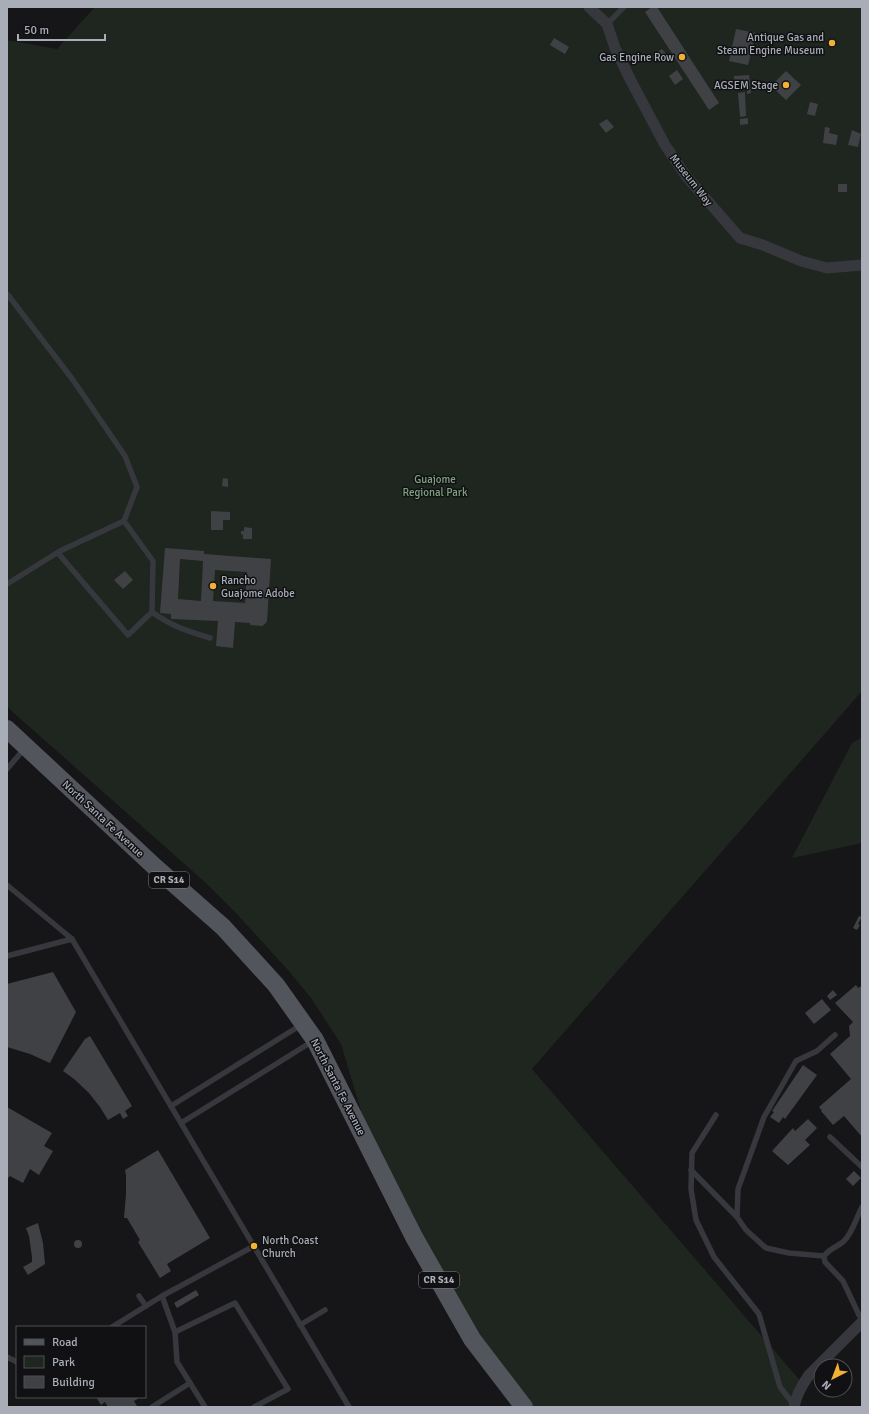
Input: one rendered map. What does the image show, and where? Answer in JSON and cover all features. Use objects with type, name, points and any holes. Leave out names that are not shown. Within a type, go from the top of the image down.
[{"type":"main road","name":"North Santa Fe Avenue","points":[[7,729],[155,867],[223,927],[276,985],[315,1040],[414,1237],[472,1339],[519,1404]]},
{"type":"street","name":"Museum Way","points":[[589,7],[607,24],[615,48],[665,145],[686,176],[740,238],[763,245],[801,261],[827,268],[862,265]]},
{"type":"street","points":[[794,1406],[802,1385],[809,1375],[862,1322]]},
{"type":"lane","points":[[607,24],[624,7]]},
{"type":"lane","points":[[7,584],[58,553],[124,521],[137,487],[125,456],[73,380],[8,295]]},
{"type":"lane","points":[[58,553],[128,635],[152,612],[153,561],[124,521]]},
{"type":"lane","points":[[152,612],[167,623],[189,632],[210,638]]},
{"type":"lane","points":[[7,769],[26,747]]},
{"type":"lane","points":[[7,885],[72,939],[349,1407]]},
{"type":"lane","points":[[7,956],[72,939]]},
{"type":"lane","points":[[171,1106],[303,1024]]},
{"type":"lane","points":[[737,1217],[738,1189],[764,1116],[796,1062],[817,1051],[835,1035]]},
{"type":"lane","points":[[181,1123],[315,1040]]},
{"type":"lane","points":[[716,1115],[692,1153],[691,1189],[696,1220],[714,1257],[759,1314],[780,1387],[794,1406]]},
{"type":"lane","points":[[830,1137],[862,1167]]},
{"type":"lane","points":[[691,1170],[737,1217],[746,1230],[766,1248],[788,1253],[824,1256]]},
{"type":"lane","points":[[862,1207],[853,1228],[844,1242],[829,1250],[824,1256],[825,1262],[843,1282],[862,1318]]},
{"type":"lane","points":[[114,1326],[162,1296],[254,1246]]},
{"type":"lane","points":[[139,1296],[146,1306]]},
{"type":"lane","points":[[162,1296],[175,1332],[177,1362],[205,1407]]},
{"type":"lane","points":[[175,1332],[235,1303],[288,1388],[254,1407]]},
{"type":"lane","points":[[300,1325],[325,1310]]},
{"type":"lane","points":[[7,1357],[16,1362]]},
{"type":"lane","points":[[152,1407],[190,1383]]},
{"type":"green space","name":"Guajome Regional Park","points":[[95,7],[862,7],[862,691],[532,1069],[803,1384],[794,1407],[523,1407],[492,1367],[373,1151],[341,1044],[311,998],[288,970],[236,913],[206,883],[7,707],[7,40],[57,49]]},
{"type":"green space","points":[[862,737],[862,843],[792,858],[852,743]]},
{"type":"building","name":"Gas Engine Row","points":[[652,7],[657,7],[719,103],[709,110],[645,12]]},
{"type":"building","points":[[736,29],[756,33],[748,65],[729,61]]},
{"type":"building","points":[[554,38],[569,47],[565,54],[550,45]]},
{"type":"building","points":[[662,49],[666,54],[654,60],[652,56]]},
{"type":"building","points":[[677,70],[683,79],[675,85],[669,76]]},
{"type":"building","name":"AGSEM Stage","points":[[786,71],[801,85],[786,100],[771,86]]},
{"type":"building","points":[[749,75],[751,93],[747,94],[747,89],[735,90],[734,76]]},
{"type":"building","points":[[745,92],[746,116],[740,117],[738,93]]},
{"type":"building","points":[[810,102],[818,104],[815,116],[807,114]]},
{"type":"building","points":[[748,118],[748,124],[740,125],[740,119]]},
{"type":"building","points":[[607,119],[614,127],[606,133],[599,124]]},
{"type":"building","points":[[825,127],[830,128],[829,133],[838,135],[836,145],[823,143]]},
{"type":"building","points":[[852,130],[861,134],[858,147],[848,145]]},
{"type":"building","points":[[838,184],[847,184],[847,192],[838,192]]},
{"type":"building","points":[[223,478],[228,479],[228,487],[222,486]]},
{"type":"building","points":[[211,511],[230,512],[230,520],[223,520],[223,530],[211,530]]},
{"type":"building","points":[[244,527],[252,528],[252,539],[243,539],[241,531],[244,531]]},
{"type":"building","points":[[165,548],[204,551],[204,554],[271,559],[267,621],[262,626],[250,625],[250,623],[235,622],[233,648],[216,646],[218,621],[171,619],[171,614],[160,613]],"holes":[[[180,559],[203,561],[201,601],[178,599]],[[215,570],[247,572],[245,603],[213,601]]]},
{"type":"building","points":[[125,571],[133,580],[123,589],[114,580]]},
{"type":"building","points":[[859,916],[862,917],[858,924],[860,925],[857,930],[853,928]]},
{"type":"building","points":[[53,972],[76,1012],[50,1063],[30,1054],[7,1047],[7,984]]},
{"type":"building","points":[[856,985],[858,988],[861,986],[862,987],[862,1137],[844,1116],[833,1125],[819,1107],[851,1079],[830,1054],[850,1036],[849,1026],[853,1022],[835,1003]]},
{"type":"building","points":[[833,990],[837,995],[830,1000],[827,996]]},
{"type":"building","points":[[822,999],[831,1010],[814,1024],[805,1013]]},
{"type":"building","points":[[90,1036],[132,1106],[125,1111],[128,1116],[123,1119],[120,1113],[108,1120],[89,1093],[63,1071],[85,1039]]},
{"type":"building","points":[[803,1065],[817,1075],[785,1119],[783,1117],[779,1123],[770,1117],[774,1112],[772,1111]]},
{"type":"building","points":[[7,1107],[52,1133],[44,1146],[53,1151],[39,1175],[30,1169],[23,1183],[10,1176],[7,1179]]},
{"type":"building","points":[[808,1119],[817,1128],[805,1140],[810,1145],[788,1165],[772,1151],[793,1128],[795,1131]]},
{"type":"building","points":[[158,1150],[210,1238],[167,1264],[171,1271],[160,1278],[138,1242],[140,1240],[127,1218],[124,1218],[126,1194],[125,1170]]},
{"type":"building","points":[[854,1171],[861,1178],[853,1186],[846,1179]]},
{"type":"building","points":[[38,1223],[43,1243],[45,1264],[28,1275],[23,1267],[32,1262],[32,1257],[29,1236],[26,1228]]},
{"type":"building","points":[[78,1240],[81,1241],[81,1247],[78,1248],[75,1247],[74,1244],[75,1241]]},
{"type":"building","points":[[196,1290],[199,1295],[177,1308],[174,1303]]},
{"type":"building","points":[[97,1398],[139,1398],[134,1401],[137,1406],[135,1407],[108,1407],[105,1402],[101,1405]]},
{"type":"place","name":"Antique Gas and Steam Engine Museum","points":[[832,43]]},
{"type":"place","name":"Gas Engine Row","points":[[682,57]]},
{"type":"place","name":"AGSEM Stage","points":[[786,85]]},
{"type":"place","name":"Rancho Guajome Adobe","points":[[213,586]]},
{"type":"place","name":"North Coast Church","points":[[254,1246]]}]
